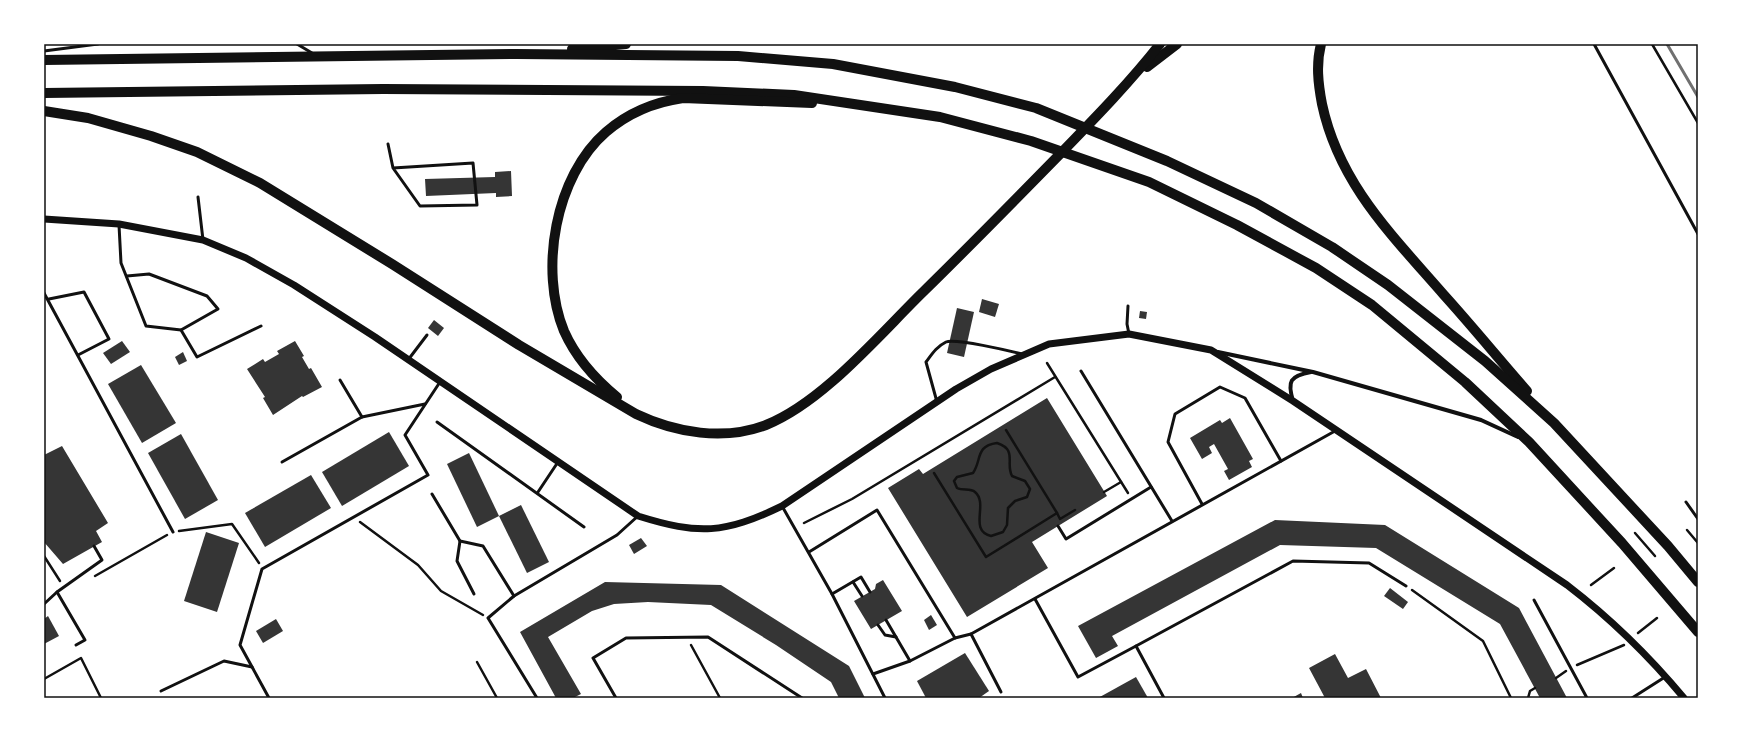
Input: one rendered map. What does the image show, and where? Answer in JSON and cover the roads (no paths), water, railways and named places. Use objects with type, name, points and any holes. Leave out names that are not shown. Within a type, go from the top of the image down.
[{"type":"main road","points":[[517,54],[626,44]]},
{"type":"main road","points":[[44,111],[88,118],[151,136],[197,152],[260,183],[392,264],[519,345],[636,414],[654,422],[700,433],[737,433],[765,425],[784,417],[823,389],[995,221],[1133,78],[1160,44]]},
{"type":"main road","points":[[1133,78],[1177,44]]},
{"type":"main road","points":[[1321,44],[1317,59],[1319,87],[1326,121],[1343,166],[1356,188],[1385,227],[1554,423],[1668,546],[1698,582]]},
{"type":"main road","points":[[44,60],[517,54],[738,56],[832,64],[955,87],[1036,108],[1168,161],[1256,203],[1332,247],[1444,327],[1486,361],[1554,423]]},
{"type":"main road","points":[[44,93],[383,89],[703,91],[794,95],[872,105],[940,117],[994,130],[1148,182],[1244,228],[1316,268],[1372,306],[1465,382],[1529,442],[1622,543],[1698,632]]},
{"type":"main road","points":[[636,414],[600,382],[579,358],[564,330],[557,308],[552,280],[552,255],[557,223],[565,197],[586,155],[606,132],[620,122],[639,111],[669,100],[683,98],[872,105]]},
{"type":"street","points":[[44,218],[119,224],[204,240],[246,258],[294,285],[408,360],[638,516],[664,524],[691,529],[712,530],[732,527],[782,506],[937,402],[991,369],[1023,354],[1049,344],[1129,334],[1313,372],[1481,420],[1529,442]]},
{"type":"street","points":[[1211,350],[1293,401],[1335,432],[1567,585],[1609,619],[1666,676],[1684,698]]},
{"type":"street","points":[[1293,401],[1290,386],[1291,380],[1297,374],[1313,372]]},
{"type":"lane","points":[[44,51],[98,44]]},
{"type":"lane","points":[[297,44],[320,57]]},
{"type":"lane","points":[[1594,44],[1698,234]]},
{"type":"lane","points":[[388,144],[393,168],[420,206],[477,205],[473,163],[393,168]]},
{"type":"lane","points":[[198,197],[204,240]]},
{"type":"lane","points":[[119,224],[121,263],[146,326],[181,330],[218,309],[207,296],[149,274],[127,276]]},
{"type":"lane","points":[[48,299],[84,292],[109,339],[78,355]]},
{"type":"lane","points":[[44,293],[173,532]]},
{"type":"lane","points":[[1128,306],[1127,324],[1129,334]]},
{"type":"lane","points":[[181,330],[197,357],[261,326]]},
{"type":"lane","points":[[408,360],[427,335]]},
{"type":"lane","points":[[937,402],[926,362],[936,348],[947,341],[998,347],[1023,354]]},
{"type":"lane","points":[[1081,371],[1172,521]]},
{"type":"lane","points":[[340,380],[362,417]]},
{"type":"lane","points":[[269,698],[240,645],[262,569],[428,475],[405,435],[440,382]]},
{"type":"lane","points":[[1202,504],[1168,442],[1175,414],[1220,387],[1245,398],[1281,461]]},
{"type":"lane","points":[[282,462],[362,417],[425,404]]},
{"type":"lane","points":[[437,422],[538,492],[584,527]]},
{"type":"lane","points":[[872,674],[910,661],[955,638],[971,634],[1202,504],[1335,432]]},
{"type":"lane","points":[[538,492],[558,462]]},
{"type":"lane","points":[[1058,526],[1066,539],[1151,487]]},
{"type":"lane","points":[[432,494],[460,542],[457,561],[474,594]]},
{"type":"lane","points":[[1686,502],[1698,519]]},
{"type":"lane","points":[[782,506],[832,594],[885,698]]},
{"type":"lane","points":[[809,552],[877,510],[955,638]]},
{"type":"lane","points":[[537,698],[488,618],[514,596],[617,535],[638,516]]},
{"type":"lane","points":[[460,542],[483,546],[514,596]]},
{"type":"lane","points":[[44,604],[63,587],[102,560],[94,546]]},
{"type":"lane","points":[[1034,599],[1078,677],[1293,561],[1369,563],[1406,586]]},
{"type":"lane","points":[[832,594],[862,577],[870,592]]},
{"type":"lane","points":[[854,582],[862,596]]},
{"type":"lane","points":[[57,592],[85,640],[76,645]]},
{"type":"lane","points":[[1534,600],[1587,698]]},
{"type":"lane","points":[[886,620],[910,661]]},
{"type":"lane","points":[[878,625],[885,635],[896,637]]},
{"type":"lane","points":[[971,634],[1001,692]]},
{"type":"lane","points":[[616,698],[593,658],[626,638],[687,637],[708,637],[802,698]]},
{"type":"lane","points":[[1136,646],[1164,698]]},
{"type":"lane","points":[[161,691],[224,661],[252,667]]},
{"type":"lane","points":[[1632,698],[1666,676]]},
{"type":"railway","points":[[1667,44],[1698,97]]}]
